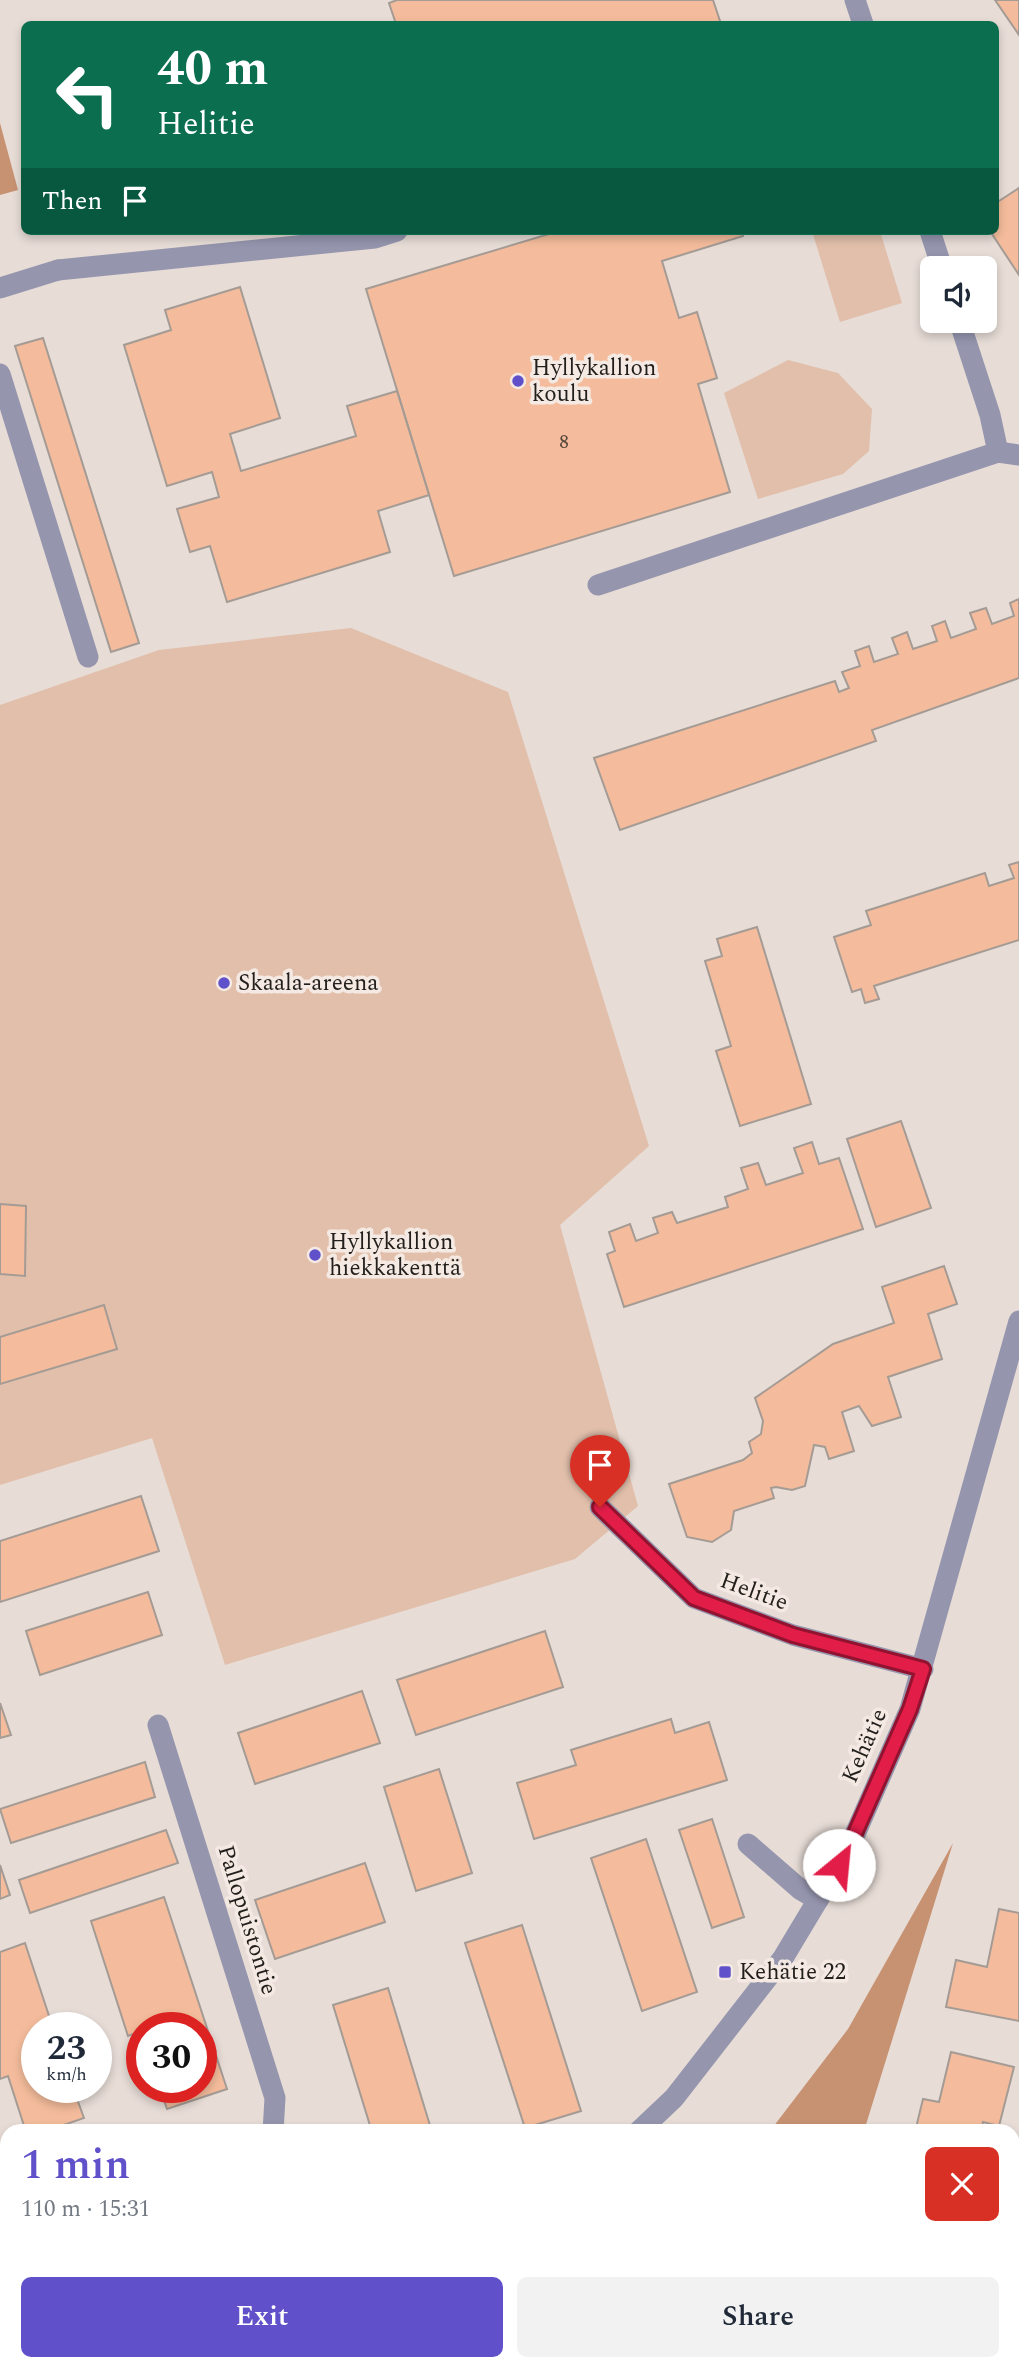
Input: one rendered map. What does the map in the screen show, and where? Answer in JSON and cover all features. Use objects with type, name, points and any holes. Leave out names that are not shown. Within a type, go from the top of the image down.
[{"type":"street","points":[[856,0],[862,21]]},
{"type":"street","points":[[0,288],[58,270],[384,235]]},
{"type":"street","points":[[931,235],[938,256]]},
{"type":"street","points":[[598,585],[1009,453],[990,415],[963,333]]},
{"type":"street","points":[[0,374],[88,657]]},
{"type":"street","name":"Kehätie","points":[[646,2124],[674,2098],[783,1958],[849,1847],[910,1709],[923,1669],[1019,1321]]},
{"type":"street","name":"Helitie","points":[[600,1507],[694,1598],[793,1635],[923,1669]]},
{"type":"street","name":"Pallopuistontie","points":[[158,1725],[275,2098],[273,2124]]},
{"type":"street","points":[[748,1844],[801,1891],[818,1900]]},
{"type":"shaded area","points":[[0,123],[18,190],[0,195]]},
{"type":"shaded area","points":[[813,235],[881,235],[902,303],[840,322]]},
{"type":"shaded area","points":[[788,360],[838,373],[872,409],[869,451],[843,474],[758,499],[724,393]]},
{"type":"shaded area","points":[[351,628],[508,692],[649,1146],[560,1225],[638,1506],[575,1559],[225,1665],[152,1438],[0,1485],[0,705],[159,650]]},
{"type":"shaded area","points":[[953,1843],[866,2124],[775,2124],[848,2029]]},
{"type":"building","points":[[397,0],[713,0],[720,21],[395,21],[389,3]]},
{"type":"building","points":[[995,0],[1019,0],[1019,35]]},
{"type":"building","points":[[1019,188],[1019,275],[993,235],[999,235],[999,201]]},
{"type":"building","points":[[546,235],[743,235],[662,261],[679,318],[697,312],[717,378],[698,384],[730,492],[454,576],[366,289]]},
{"type":"building","points":[[240,287],[280,418],[230,434],[241,471],[356,436],[347,406],[397,391],[429,495],[378,511],[390,552],[227,602],[210,546],[190,552],[177,509],[219,497],[212,472],[167,486],[124,345],[171,330],[165,310]]},
{"type":"building","points":[[43,338],[139,643],[111,652],[15,346]]},
{"type":"building","points":[[1019,599],[1019,678],[872,730],[876,741],[620,830],[594,758],[835,681],[839,692],[849,688],[842,672],[860,666],[855,651],[869,646],[874,662],[898,654],[892,638],[907,632],[913,649],[937,641],[932,626],[945,621],[951,638],[976,629],[970,613],[986,608],[992,624],[1014,616],[1010,603]]},
{"type":"building","points":[[1019,862],[1019,940],[874,986],[879,999],[865,1003],[861,989],[852,992],[834,937],[871,925],[866,911],[985,873],[989,886],[1014,878],[1009,865]]},
{"type":"building","points":[[757,927],[811,1104],[740,1126],[716,1051],[731,1046],[705,961],[722,956],[717,939]]},
{"type":"building","points":[[901,1121],[931,1208],[876,1227],[847,1139]]},
{"type":"building","points":[[812,1142],[819,1164],[839,1158],[863,1229],[624,1307],[607,1254],[615,1251],[609,1232],[630,1224],[636,1241],[658,1233],[653,1218],[672,1212],[677,1223],[728,1207],[725,1197],[748,1189],[741,1168],[758,1163],[766,1185],[803,1173],[794,1148]]},
{"type":"building","points":[[0,1204],[26,1206],[25,1276],[0,1274]]},
{"type":"building","points":[[944,1266],[957,1304],[928,1314],[942,1359],[888,1377],[901,1417],[872,1426],[859,1406],[842,1412],[854,1451],[829,1459],[825,1447],[814,1445],[805,1486],[792,1490],[771,1488],[774,1498],[734,1511],[731,1530],[712,1542],[687,1537],[669,1484],[743,1460],[752,1453],[749,1442],[761,1434],[763,1421],[755,1398],[833,1344],[894,1323],[882,1287]]},
{"type":"building","points":[[104,1305],[117,1349],[0,1384],[0,1337]]},
{"type":"building","points":[[141,1496],[159,1551],[0,1602],[0,1541]]},
{"type":"building","points":[[148,1592],[162,1635],[40,1675],[26,1631]]},
{"type":"building","points":[[545,1631],[563,1687],[416,1735],[397,1680]]},
{"type":"building","points":[[362,1691],[380,1743],[255,1784],[238,1733]]},
{"type":"building","points":[[0,1703],[11,1735],[0,1738]]},
{"type":"building","points":[[671,1719],[675,1733],[709,1722],[727,1780],[534,1839],[517,1783],[576,1765],[571,1750]]},
{"type":"building","points":[[145,1762],[155,1797],[11,1843],[0,1809]]},
{"type":"building","points":[[439,1769],[472,1873],[416,1891],[384,1787]]},
{"type":"building","points":[[712,1819],[744,1917],[712,1928],[679,1830]]},
{"type":"building","points":[[166,1830],[178,1863],[30,1913],[19,1880]]},
{"type":"building","points":[[646,1839],[697,1992],[642,2011],[591,1858]]},
{"type":"building","points":[[365,1863],[385,1922],[275,1959],[255,1900]]},
{"type":"building","points":[[0,1865],[10,1895],[0,1899]]},
{"type":"building","points":[[164,1897],[202,2012],[126,2012],[126,2030],[91,1921]]},
{"type":"building","points":[[999,1909],[1019,1913],[1019,2021],[946,2007],[956,1960],[987,1967]]},
{"type":"building","points":[[522,1925],[581,2111],[538,2124],[524,2124],[465,1943]]},
{"type":"building","points":[[25,1943],[48,2012],[21,2012],[21,2103],[78,2103],[84,2118],[67,2124],[23,2124],[8,2076],[0,2079],[0,1952]]},
{"type":"building","points":[[388,1988],[430,2124],[370,2124],[333,2005]]},
{"type":"building","points":[[951,2052],[1014,2067],[1000,2124],[917,2124],[923,2099],[939,2102]]},
{"type":"building","points":[[217,2059],[227,2089],[217,2092]]},
{"type":"building","points":[[165,2103],[185,2103],[167,2109]]},
{"type":"place","name":"Hyllykallion koulu","points":[[518,381]]},
{"type":"place","name":"Skaala-areena","points":[[224,983]]},
{"type":"place","name":"Hyllykallion hiekkakenttä","points":[[315,1255]]},
{"type":"place","name":"Kehätie 22","points":[[725,1972]]},
{"type":"route","points":[[600,1507],[694,1598],[793,1635],[923,1669],[910,1709],[839,1865]]}]
